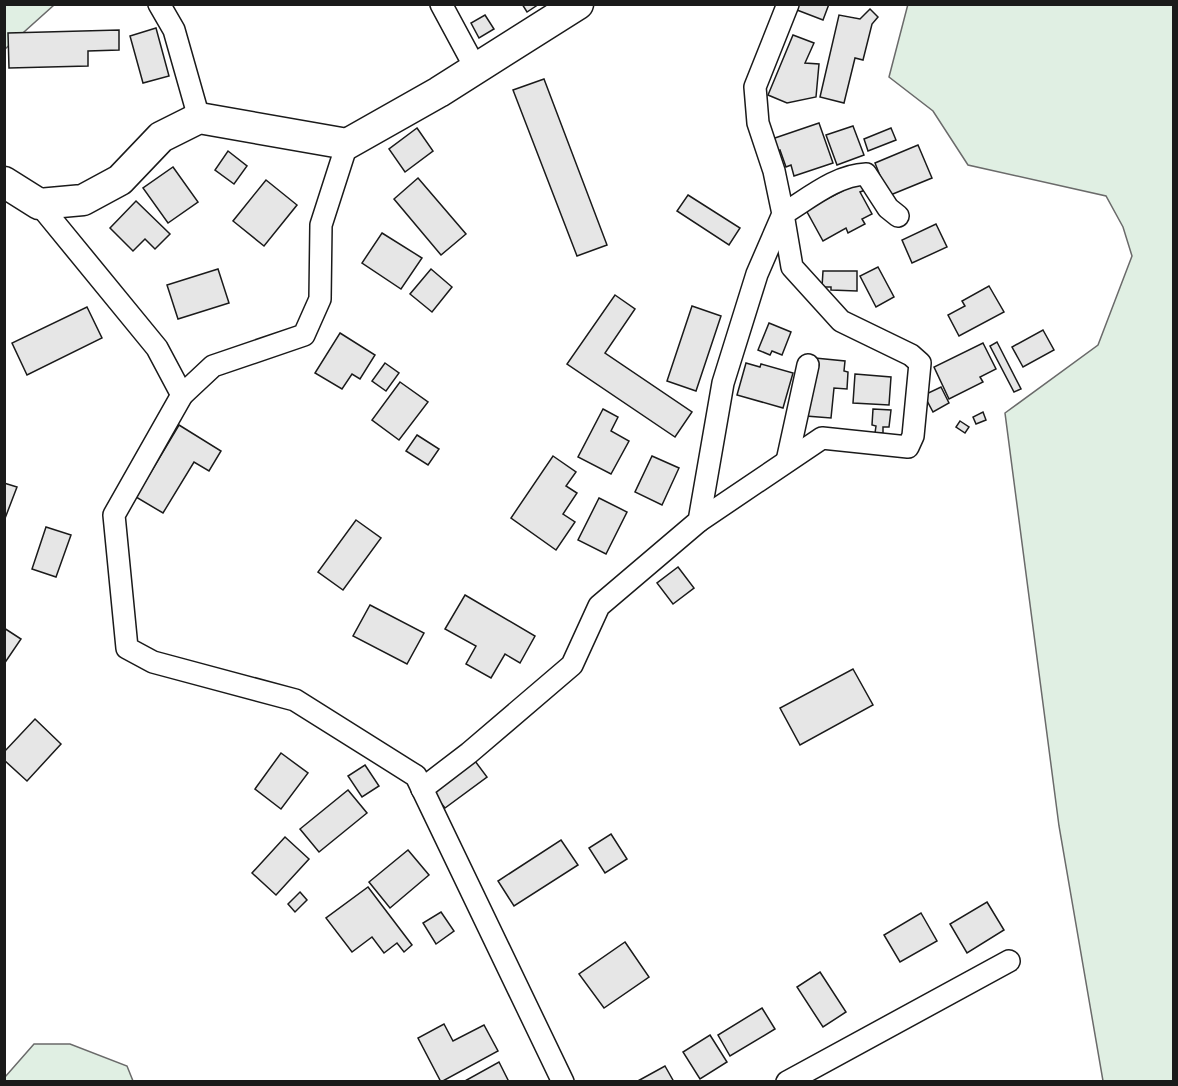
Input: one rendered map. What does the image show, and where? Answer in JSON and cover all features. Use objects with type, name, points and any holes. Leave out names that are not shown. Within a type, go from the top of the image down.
[{"type":"street","points":[[159,4],[174,30],[199,118]]},
{"type":"street","points":[[441,4],[476,69]]},
{"type":"street","points":[[39,204],[83,201],[120,180],[161,137],[199,118],[347,144],[476,69],[578,4]]},
{"type":"street","points":[[422,789],[469,753],[572,665],[599,606],[699,521],[822,438],[908,447],[913,436],[920,363],[911,355],[842,321],[792,267],[774,171],[758,123],[755,87],[788,4]]},
{"type":"street","points":[[347,144],[321,225],[320,299],[304,335],[213,366],[182,396],[114,515],[127,648],[153,662],[295,700],[416,776],[563,1082]]},
{"type":"street","points":[[699,521],[723,383],[757,274],[783,214],[833,184],[856,174],[866,174],[888,208],[898,216]]},
{"type":"street","points":[[4,182],[39,204],[157,348],[182,396]]},
{"type":"street","points":[[787,461],[808,365]]},
{"type":"street","points":[[787,1082],[1008,961]]},
{"type":"green space","points":[[908,4],[1173,5],[1173,1081],[1103,1081],[1059,826],[1005,413],[1098,345],[1132,256],[1123,227],[1106,196],[968,165],[933,111],[889,77]]},
{"type":"green space","points":[[5,5],[54,5],[5,49]]},
{"type":"green space","points":[[34,1044],[70,1044],[127,1066],[133,1081],[5,1081],[5,1077]]},
{"type":"building","points":[[522,4],[539,4],[527,12]]},
{"type":"building","points":[[799,4],[829,4],[823,20],[797,10]]},
{"type":"building","points":[[870,9],[878,17],[872,24],[863,60],[855,58],[844,103],[820,97],[839,15],[860,19]]},
{"type":"building","points":[[485,15],[494,29],[479,38],[471,23]]},
{"type":"building","points":[[156,28],[169,76],[143,83],[130,36]]},
{"type":"building","points":[[119,30],[119,50],[88,51],[88,66],[9,68],[8,33]]},
{"type":"building","points":[[793,35],[814,43],[805,63],[819,64],[816,97],[787,103],[768,95]]},
{"type":"building","points":[[544,79],[607,245],[577,256],[513,90]]},
{"type":"building","points":[[819,123],[833,163],[794,176],[791,165],[786,167],[780,150],[773,153],[769,140]]},
{"type":"building","points":[[853,126],[864,155],[837,165],[826,135]]},
{"type":"building","points":[[417,128],[433,151],[405,172],[389,149]]},
{"type":"building","points":[[891,128],[896,140],[868,151],[864,139]]},
{"type":"building","points":[[918,145],[932,178],[888,196],[875,163]]},
{"type":"building","points":[[228,151],[247,166],[234,184],[215,170]]},
{"type":"building","points":[[173,167],[198,202],[168,223],[143,188]]},
{"type":"building","points":[[418,178],[466,234],[441,255],[394,199]]},
{"type":"building","points":[[266,180],[297,205],[264,246],[233,221]]},
{"type":"building","points":[[863,180],[868,189],[860,192],[872,214],[862,219],[865,224],[848,233],[846,228],[823,241],[806,210]]},
{"type":"building","points":[[688,195],[740,228],[729,245],[677,211]]},
{"type":"building","points":[[136,201],[170,234],[155,249],[145,239],[133,251],[110,228]]},
{"type":"building","points":[[936,224],[947,247],[912,263],[902,240]]},
{"type":"building","points":[[382,233],[422,258],[401,289],[362,263]]},
{"type":"building","points":[[878,267],[894,297],[876,307],[860,276]]},
{"type":"building","points":[[218,269],[229,303],[178,319],[167,285]]},
{"type":"building","points":[[431,269],[452,287],[432,312],[410,294]]},
{"type":"building","points":[[823,271],[857,271],[857,291],[831,290],[831,287],[822,287]]},
{"type":"building","points":[[989,286],[1004,312],[959,336],[948,315],[965,306],[962,301]]},
{"type":"building","points":[[615,295],[635,309],[605,353],[692,412],[675,437],[567,364]]},
{"type":"building","points":[[692,306],[721,316],[696,391],[667,381]]},
{"type":"building","points":[[87,307],[102,338],[27,375],[12,343]]},
{"type":"building","points":[[769,323],[791,332],[782,355],[772,351],[770,355],[758,350]]},
{"type":"building","points":[[1043,330],[1054,350],[1023,367],[1012,347]]},
{"type":"building","points":[[340,333],[375,355],[360,379],[352,374],[342,389],[315,373]]},
{"type":"building","points":[[997,342],[1021,389],[1014,392],[990,346]]},
{"type":"building","points":[[983,343],[996,369],[980,377],[983,382],[949,399],[934,367]]},
{"type":"building","points":[[815,358],[845,361],[844,371],[848,372],[847,389],[834,388],[831,418],[806,416]]},
{"type":"building","points":[[385,363],[399,373],[386,391],[372,381]]},
{"type":"building","points":[[746,363],[760,367],[761,364],[793,373],[783,408],[737,395]]},
{"type":"building","points":[[855,374],[891,377],[889,405],[853,403]]},
{"type":"building","points":[[400,382],[428,402],[399,440],[372,420]]},
{"type":"building","points":[[941,387],[949,403],[933,412],[924,395]]},
{"type":"building","points":[[603,409],[618,417],[611,431],[629,441],[611,474],[578,457]]},
{"type":"building","points":[[873,409],[891,410],[889,427],[883,427],[883,433],[875,433],[876,426],[872,425]]},
{"type":"building","points":[[983,412],[986,420],[976,424],[973,417]]},
{"type":"building","points":[[960,421],[969,427],[965,433],[956,427]]},
{"type":"building","points":[[179,425],[221,451],[209,471],[194,462],[163,513],[136,497]]},
{"type":"building","points":[[417,435],[439,449],[428,465],[406,451]]},
{"type":"building","points":[[553,456],[576,472],[566,486],[577,493],[563,514],[575,522],[556,550],[511,518]]},
{"type":"building","points":[[652,456],[679,468],[662,505],[635,492]]},
{"type":"building","points":[[4,483],[17,487],[4,521]]},
{"type":"building","points":[[599,498],[627,512],[606,554],[578,540]]},
{"type":"building","points":[[356,520],[381,538],[343,590],[318,572]]},
{"type":"building","points":[[46,527],[71,535],[56,577],[32,569]]},
{"type":"building","points":[[678,567],[694,588],[673,604],[657,583]]},
{"type":"building","points":[[465,595],[535,636],[520,663],[505,654],[491,678],[466,664],[476,646],[445,629]]},
{"type":"building","points":[[370,605],[424,633],[407,664],[353,636]]},
{"type":"building","points":[[4,628],[21,639],[4,664]]},
{"type":"building","points":[[853,669],[873,705],[800,745],[780,708]]},
{"type":"building","points":[[35,719],[61,744],[27,781],[4,760],[4,752]]},
{"type":"building","points":[[281,753],[308,773],[281,809],[255,789]]},
{"type":"building","points":[[475,761],[487,777],[445,808],[432,792]]},
{"type":"building","points":[[365,765],[379,786],[362,797],[348,776]]},
{"type":"building","points":[[348,790],[367,813],[319,852],[300,829]]},
{"type":"building","points":[[611,834],[627,859],[605,873],[589,848]]},
{"type":"building","points":[[285,837],[309,859],[276,895],[252,873]]},
{"type":"building","points":[[561,840],[578,865],[514,906],[498,881]]},
{"type":"building","points":[[408,850],[429,875],[390,908],[369,882]]},
{"type":"building","points":[[368,887],[412,945],[404,952],[397,943],[384,953],[372,937],[352,952],[326,918]]},
{"type":"building","points":[[300,892],[307,900],[295,912],[288,904]]},
{"type":"building","points":[[987,902],[1004,930],[967,953],[950,924]]},
{"type":"building","points":[[441,912],[454,931],[436,944],[423,923]]},
{"type":"building","points":[[921,913],[937,941],[900,962],[884,935]]},
{"type":"building","points":[[625,942],[649,977],[604,1008],[579,974]]},
{"type":"building","points":[[820,972],[846,1012],[823,1027],[797,987]]},
{"type":"building","points":[[762,1008],[775,1029],[730,1056],[718,1035]]},
{"type":"building","points":[[444,1024],[453,1041],[484,1025],[498,1051],[441,1082],[418,1038]]},
{"type":"building","points":[[710,1035],[727,1062],[700,1079],[683,1052]]},
{"type":"building","points":[[499,1062],[509,1082],[463,1082]]},
{"type":"building","points":[[665,1066],[674,1082],[636,1082]]}]
